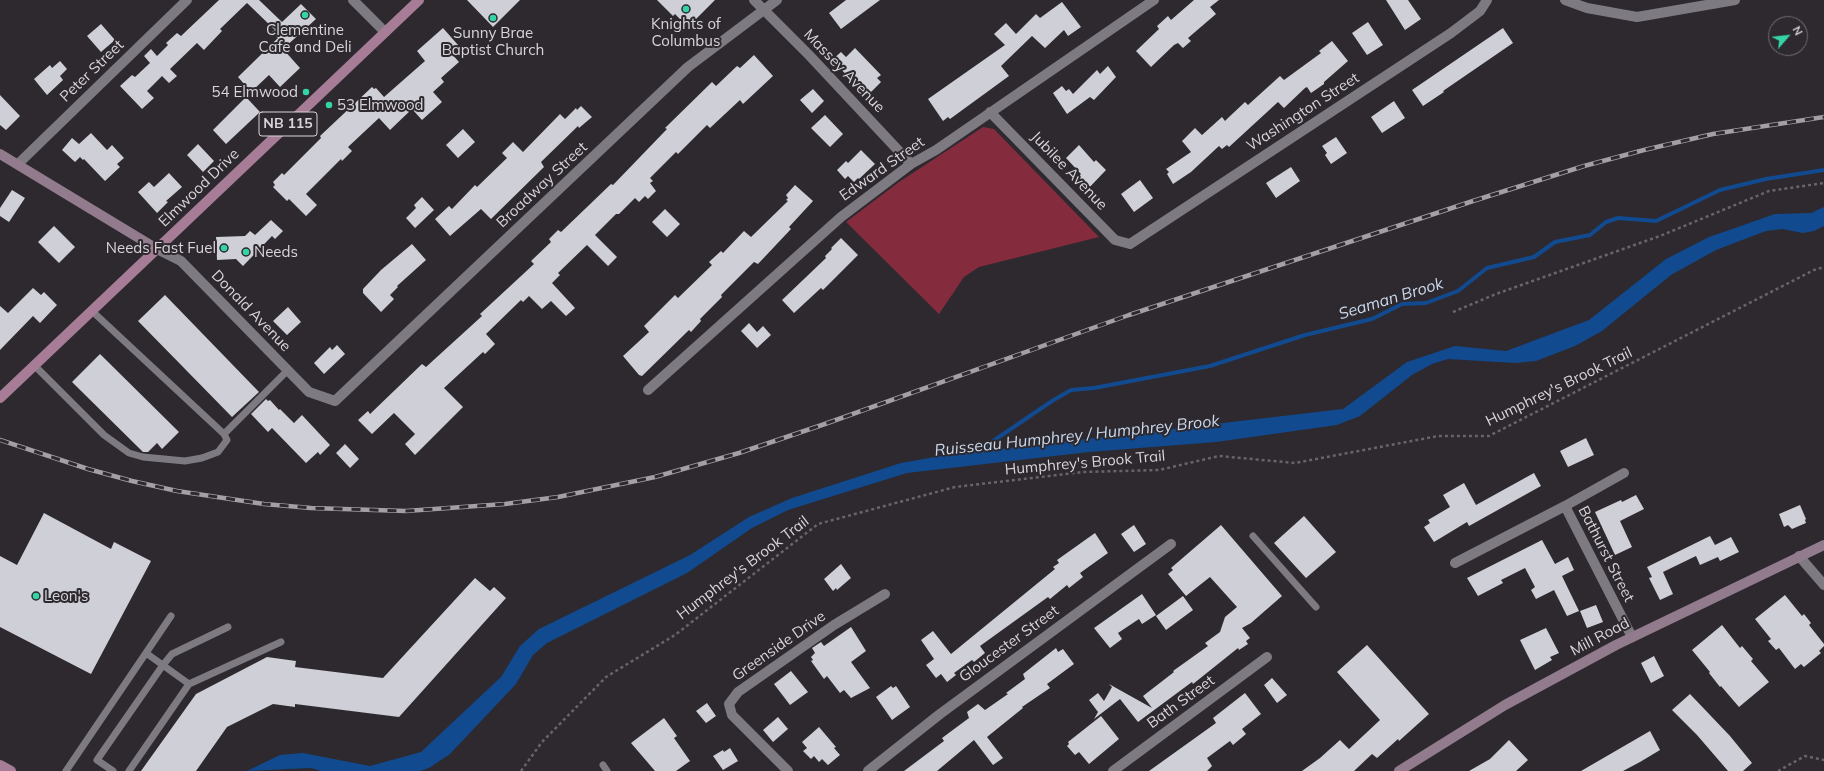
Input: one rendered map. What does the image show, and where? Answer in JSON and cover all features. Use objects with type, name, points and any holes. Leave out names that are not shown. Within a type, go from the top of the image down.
[{"type":"main road","name":"Elmwood Drive","points":[[0,398],[419,0]]},
{"type":"main road","points":[[0,765],[11,771]]},
{"type":"street","name":"Peter Street","points":[[18,164],[187,0]]},
{"type":"street","points":[[353,0],[385,32]]},
{"type":"street","name":"Massey Avenue","points":[[754,0],[809,55],[911,164]]},
{"type":"street","name":"Broadway Street","points":[[335,401],[688,67],[777,0]]},
{"type":"street","name":"Edward Street","points":[[648,390],[841,217],[911,164],[936,150],[1154,0]]},
{"type":"street","name":"Washington Street","points":[[1130,244],[1451,33],[1480,11],[1487,0]]},
{"type":"street","points":[[1565,0],[1587,8],[1637,17],[1735,0]]},
{"type":"street","name":"Jubilee Avenue","points":[[990,112],[1115,240],[1130,244]]},
{"type":"street","name":"Donald Avenue","points":[[0,154],[157,249],[181,261],[309,392],[335,401]]},
{"type":"street","name":"Bathurst Street","points":[[1455,563],[1565,506],[1624,473]]},
{"type":"street","name":"Bathurst Street","points":[[1565,506],[1632,637]]},
{"type":"street","name":"Gloucester Street","points":[[868,771],[946,710],[1171,544]]},
{"type":"street","name":"Mill Road","points":[[1399,771],[1505,705],[1632,637],[1824,544]]},
{"type":"street","points":[[1799,556],[1824,585]]},
{"type":"street","name":"Greenside Drive","points":[[788,771],[732,715],[729,704],[738,692],[834,625],[886,594]]},
{"type":"street","name":"Bath Street","points":[[1113,771],[1267,657]]},
{"type":"lane","points":[[35,366],[104,435],[129,453],[144,457],[185,461],[202,458],[218,452],[227,440],[224,434],[92,311]]},
{"type":"lane","points":[[224,434],[288,370]]},
{"type":"lane","points":[[1254,536],[1316,607]]},
{"type":"lane","points":[[66,771],[171,616]]},
{"type":"lane","points":[[113,771],[97,760],[163,665],[172,654],[228,627]]},
{"type":"lane","points":[[129,771],[189,684],[281,642]]},
{"type":"lane","points":[[146,653],[189,684]]},
{"type":"path","points":[[1453,312],[1496,294],[1660,236],[1769,191],[1824,183]]},
{"type":"path","name":"Humphrey's Brook Trail","points":[[521,771],[542,742],[606,677],[675,635],[818,524],[955,487],[1083,472],[1159,470],[1219,456],[1295,463],[1438,436],[1489,436],[1814,270],[1824,267]]},
{"type":"path","points":[[1778,771],[1805,756],[1824,760]]},
{"type":"shaded area","points":[[983,127],[994,129],[1099,237],[979,267],[964,277],[939,314],[846,222],[899,182]]},
{"type":"water","points":[[1824,207],[1824,226],[1814,231],[1803,233],[1782,229],[1766,231],[1716,250],[1671,275],[1602,331],[1575,346],[1536,361],[1515,363],[1448,359],[1432,364],[1412,375],[1360,416],[1337,425],[1216,442],[1089,452],[907,473],[788,510],[752,528],[687,573],[547,643],[533,655],[516,684],[450,754],[429,768],[420,771],[321,771],[311,768],[247,771],[280,755],[303,753],[370,766],[421,752],[501,677],[520,646],[539,629],[690,555],[749,517],[792,498],[901,463],[969,451],[978,445],[983,451],[1343,409],[1407,362],[1455,346],[1506,351],[1589,320],[1666,259],[1709,237],[1775,214],[1811,213]]},
{"type":"building","points":[[219,0],[259,0],[282,22],[301,4],[316,19],[283,49],[300,68],[280,87],[269,75],[251,92],[238,77],[278,38],[272,32],[275,30],[247,3],[220,29],[222,31],[204,50],[197,43],[170,69],[177,76],[169,83],[162,76],[147,91],[154,98],[142,109],[120,86],[132,75],[135,77],[150,63],[144,56],[151,49],[157,56],[168,45],[166,43],[177,33],[181,36]]},
{"type":"building","name":"Sunny Brae Baptist Church","points":[[467,0],[520,0],[493,27]]},
{"type":"building","name":"Knights of Columbus","points":[[657,0],[715,0],[688,27],[675,14],[673,16]]},
{"type":"building","points":[[846,0],[880,0],[841,29],[829,13]]},
{"type":"building","points":[[1194,0],[1219,0],[1210,7],[1216,14],[1188,38],[1191,41],[1183,48],[1178,43],[1174,45],[1151,67],[1136,51],[1159,29],[1157,26],[1168,16],[1171,20]]},
{"type":"building","points":[[1386,0],[1408,0],[1421,19],[1405,30]]},
{"type":"building","points":[[1062,2],[1081,27],[1068,36],[1064,30],[1045,48],[1032,36],[1001,66],[1009,76],[950,119],[948,117],[943,121],[928,99],[1005,45],[994,34],[1006,23],[1016,34],[1036,14],[1040,18]]},
{"type":"building","points":[[1368,22],[1383,45],[1367,55],[1352,33]]},
{"type":"building","points":[[101,24],[115,40],[101,52],[87,36]]},
{"type":"building","points":[[443,28],[458,45],[450,52],[459,62],[441,78],[444,82],[433,92],[442,102],[422,120],[412,109],[390,130],[379,118],[348,147],[352,151],[342,161],[341,159],[306,194],[317,205],[306,216],[289,199],[287,201],[273,187],[275,185],[273,182],[282,173],[284,175],[321,138],[320,136],[372,87],[374,89],[376,88],[384,97],[425,61],[417,51]]},
{"type":"building","points":[[1503,28],[1513,43],[1423,106],[1412,90]]},
{"type":"building","points":[[1332,41],[1348,61],[1324,82],[1324,84],[1311,93],[1307,87],[1305,88],[1284,108],[1278,102],[1229,147],[1227,145],[1222,149],[1219,146],[1191,172],[1173,184],[1167,174],[1169,172],[1166,169],[1191,152],[1182,141],[1195,128],[1202,135],[1222,117],[1225,121],[1245,102],[1248,105],[1280,76],[1284,80],[1321,53],[1319,51]]},
{"type":"building","points":[[855,48],[881,75],[877,78],[881,82],[867,96],[832,60],[841,52],[846,57]]},
{"type":"building","points":[[754,55],[773,76],[743,104],[740,100],[710,128],[707,125],[678,154],[676,152],[650,178],[653,181],[650,183],[656,191],[648,199],[645,196],[639,202],[635,198],[595,235],[617,257],[608,266],[587,245],[558,273],[560,275],[552,283],[575,308],[566,316],[551,301],[542,309],[529,296],[523,302],[521,300],[486,334],[495,344],[485,354],[483,352],[444,388],[463,407],[415,455],[405,444],[415,434],[394,413],[372,434],[358,420],[368,411],[370,414],[422,364],[426,367],[482,316],[480,314],[534,264],[531,261],[551,242],[549,239],[558,230],[561,232],[611,184],[613,185],[667,129],[665,128],[712,82],[716,86],[737,66],[740,68]]},
{"type":"building","points":[[60,61],[67,69],[60,76],[63,80],[47,95],[34,79],[50,65],[52,68]]},
{"type":"building","points":[[1108,66],[1116,77],[1094,100],[1090,97],[1067,114],[1053,93],[1062,86],[1066,91],[1069,89],[1073,94],[1097,70],[1100,74]]},
{"type":"building","points":[[813,89],[824,101],[812,113],[800,100]]},
{"type":"building","points":[[0,95],[20,116],[6,130],[0,125]]},
{"type":"building","points":[[246,97],[260,112],[226,144],[213,130]]},
{"type":"building","points":[[1394,101],[1405,118],[1382,133],[1371,117]]},
{"type":"building","points":[[581,106],[592,117],[579,128],[578,126],[541,162],[544,167],[491,219],[481,209],[450,236],[435,219],[449,206],[452,209],[475,185],[477,187],[507,158],[502,153],[513,142],[523,152],[560,114],[565,119],[576,108],[577,110]]},
{"type":"building","points":[[825,115],[843,134],[830,147],[811,128]]},
{"type":"building","points":[[463,129],[475,142],[458,158],[446,145]]},
{"type":"building","points":[[91,133],[107,150],[112,145],[124,158],[117,164],[120,167],[105,181],[84,159],[83,160],[80,157],[75,162],[62,150],[72,138],[79,144]]},
{"type":"building","points":[[1336,137],[1347,153],[1331,164],[1325,155],[1327,153],[1322,146]]},
{"type":"building","points":[[198,144],[214,161],[203,172],[187,155]]},
{"type":"building","points":[[1079,145],[1094,162],[1096,160],[1106,170],[1086,191],[1075,180],[1081,174],[1066,158]]},
{"type":"building","points":[[861,150],[875,164],[854,182],[848,176],[845,179],[837,170],[846,161],[848,163]]},
{"type":"building","points":[[1291,167],[1300,181],[1276,198],[1266,183]]},
{"type":"building","points":[[169,173],[182,187],[166,201],[168,202],[157,213],[138,192],[149,182],[154,187]]},
{"type":"building","points":[[1140,180],[1153,198],[1134,212],[1121,194]]},
{"type":"building","points":[[795,185],[813,201],[789,227],[791,229],[758,264],[754,262],[721,295],[722,297],[700,319],[701,321],[691,332],[689,330],[642,376],[639,375],[623,356],[649,332],[644,326],[675,295],[678,298],[712,265],[709,262],[721,251],[723,253],[744,231],[751,237],[788,201],[786,200],[788,198],[786,195]]},
{"type":"building","points":[[12,190],[25,198],[9,222],[0,216],[0,208]]},
{"type":"building","points":[[422,197],[434,210],[415,228],[406,218],[416,208],[414,205]]},
{"type":"building","points":[[665,209],[680,224],[667,237],[652,222]]},
{"type":"building","points":[[271,220],[283,231],[275,239],[272,236],[243,266],[236,259],[217,260],[216,237],[245,236],[250,231],[255,235]]},
{"type":"building","points":[[54,226],[75,247],[59,263],[38,242]]},
{"type":"building","points":[[841,238],[858,255],[823,290],[821,288],[794,313],[782,300],[826,258],[825,256],[832,249],[831,248]]},
{"type":"building","points":[[412,244],[426,260],[397,286],[398,287],[390,295],[394,299],[381,312],[363,293],[363,289],[381,270]]},
{"type":"building","points":[[33,288],[41,295],[44,292],[57,305],[40,323],[33,316],[0,350],[0,306],[8,313]]},
{"type":"building","points":[[165,295],[259,392],[232,417],[138,321]]},
{"type":"building","points":[[288,307],[301,322],[287,335],[273,321]]},
{"type":"building","points":[[749,323],[757,332],[763,326],[771,335],[757,348],[741,331]]},
{"type":"building","points":[[337,345],[345,354],[324,374],[314,363],[330,347],[332,350]]},
{"type":"building","points":[[100,354],[179,432],[162,449],[157,443],[148,452],[143,452],[72,382]]},
{"type":"building","points":[[266,399],[268,401],[270,400],[294,423],[302,415],[330,445],[320,455],[318,452],[306,463],[272,428],[268,432],[251,414]]},
{"type":"building","points":[[1586,438],[1594,455],[1568,467],[1560,451]]},
{"type":"building","points":[[345,444],[359,459],[350,468],[336,453]]},
{"type":"building","points":[[1534,473],[1541,486],[1469,526],[1467,522],[1434,542],[1424,527],[1430,523],[1428,520],[1450,507],[1443,495],[1464,483],[1476,505]]},
{"type":"building","points":[[1636,495],[1644,509],[1620,521],[1632,547],[1615,555],[1595,512]]},
{"type":"building","points":[[1800,505],[1806,519],[1806,523],[1792,529],[1788,525],[1784,527],[1779,514]]},
{"type":"building","points":[[44,513],[111,549],[114,542],[151,561],[91,674],[0,627],[0,556],[17,565]]},
{"type":"building","points":[[1304,516],[1336,552],[1306,578],[1274,543]]},
{"type":"building","points":[[1134,525],[1146,544],[1134,552],[1121,534]]},
{"type":"building","points":[[1221,525],[1282,596],[1251,623],[1242,628],[1250,638],[1246,641],[1248,644],[1239,650],[1238,648],[1193,684],[1192,682],[1138,722],[1120,699],[1094,719],[1098,712],[1089,700],[1098,693],[1104,701],[1112,687],[1109,684],[1152,708],[1143,696],[1174,672],[1173,671],[1208,646],[1205,643],[1220,632],[1225,617],[1237,607],[1210,577],[1186,596],[1168,574],[1173,570],[1171,568]]},
{"type":"building","points":[[1095,533],[1108,553],[1080,573],[1083,577],[1069,588],[1067,585],[1050,599],[1048,597],[980,646],[985,653],[974,662],[972,660],[954,673],[956,675],[947,682],[941,674],[936,678],[926,665],[934,659],[921,640],[933,631],[951,654],[1055,569],[1053,567],[1059,563],[1057,560]]},
{"type":"building","points":[[1710,536],[1715,545],[1731,537],[1739,552],[1720,561],[1718,557],[1700,565],[1696,556],[1663,572],[1673,594],[1660,600],[1649,578],[1652,577],[1647,567]]},
{"type":"building","points":[[1542,540],[1555,564],[1568,557],[1574,570],[1562,576],[1579,611],[1567,616],[1554,590],[1536,599],[1531,590],[1535,587],[1525,568],[1501,580],[1503,583],[1478,596],[1467,578]]},
{"type":"building","points":[[841,564],[851,578],[837,590],[836,588],[833,591],[824,579]]},
{"type":"building","points":[[475,578],[490,591],[494,587],[506,598],[399,717],[295,704],[295,707],[273,704],[227,727],[196,771],[141,771],[196,694],[267,657],[296,661],[295,667],[383,678]]},
{"type":"building","points":[[1142,594],[1156,615],[1142,624],[1139,619],[1118,633],[1122,639],[1110,648],[1094,628]]},
{"type":"building","points":[[1785,595],[1802,616],[1804,614],[1811,623],[1809,625],[1824,644],[1819,651],[1821,653],[1804,667],[1801,664],[1795,669],[1779,648],[1776,650],[1768,641],[1771,639],[1755,619]]},
{"type":"building","points":[[1183,596],[1193,610],[1166,630],[1156,616]]},
{"type":"building","points":[[1596,605],[1603,622],[1587,628],[1580,611]]},
{"type":"building","points":[[1722,625],[1740,648],[1742,646],[1753,659],[1751,661],[1769,682],[1739,707],[1721,686],[1720,687],[1692,650]]},
{"type":"building","points":[[851,627],[866,651],[851,662],[870,688],[851,698],[844,690],[840,693],[827,676],[824,679],[811,661],[813,660],[811,657],[815,653],[812,648],[821,642],[824,646]]},
{"type":"building","points":[[1546,628],[1559,653],[1550,657],[1552,660],[1535,670],[1520,640]]},
{"type":"building","points":[[1367,645],[1429,714],[1399,741],[1398,739],[1377,758],[1372,754],[1354,771],[1302,771],[1320,758],[1340,740],[1349,749],[1380,720],[1337,672]]},
{"type":"building","points":[[1056,648],[1058,652],[1063,649],[1074,664],[1047,684],[1050,688],[1022,707],[1023,708],[987,737],[1003,758],[993,765],[974,740],[937,771],[904,771],[944,741],[942,738],[969,718],[967,712],[978,704],[985,710],[1008,694],[1006,693],[1025,679],[1023,674]]},
{"type":"building","points":[[1654,656],[1664,676],[1651,683],[1641,663]]},
{"type":"building","points":[[791,671],[808,692],[790,705],[774,684]]},
{"type":"building","points":[[1272,678],[1287,695],[1277,703],[1264,685]]},
{"type":"building","points":[[891,686],[893,688],[896,686],[910,707],[892,720],[876,697]]},
{"type":"building","points":[[1245,693],[1261,714],[1242,729],[1246,734],[1233,745],[1230,741],[1207,758],[1212,766],[1207,771],[1149,771],[1216,723],[1213,718]]},
{"type":"building","points":[[1690,694],[1730,736],[1752,763],[1743,771],[1728,771],[1697,735],[1672,710]]},
{"type":"building","points":[[707,703],[716,716],[706,723],[696,711]]},
{"type":"building","points":[[1101,716],[1119,739],[1089,764],[1079,752],[1075,755],[1067,746],[1069,744],[1068,742]]},
{"type":"building","points":[[778,717],[788,729],[773,742],[763,730]]},
{"type":"building","points":[[664,718],[677,736],[674,738],[690,761],[676,771],[655,771],[631,743]]},
{"type":"building","points":[[819,727],[836,747],[834,748],[840,755],[828,765],[822,759],[819,762],[814,756],[811,759],[803,751],[807,748],[802,742]]},
{"type":"building","points":[[1650,731],[1660,750],[1640,762],[1623,771],[1581,771]]},
{"type":"building","points":[[1509,740],[1528,760],[1516,771],[1469,771],[1490,759]]},
{"type":"building","points":[[730,748],[738,761],[723,770],[713,756]]},
{"type":"waterway","name":"Seaman Brook","points":[[977,452],[1052,401],[1071,390],[1094,388],[1210,366],[1305,335],[1372,319],[1402,304],[1426,303],[1458,291],[1487,268],[1534,257],[1555,242],[1590,235],[1606,222],[1618,218],[1656,221],[1720,190],[1766,179],[1824,170]]},
{"type":"railway","points":[[0,440],[88,469],[132,481],[177,491],[264,504],[311,508],[406,511],[505,504],[558,497],[655,477],[739,453],[822,425],[1129,315],[1473,201],[1584,166],[1713,134],[1824,117]]},
{"type":"place","name":"Knights of Columbus","points":[[686,9]]},
{"type":"place","name":"Clementine Cafe and Deli","points":[[305,15]]},
{"type":"place","name":"Sunny Brae Baptist Church","points":[[493,18]]},
{"type":"place","name":"54 Elmwood","points":[[306,92]]},
{"type":"place","name":"53 Elmwood","points":[[329,105]]},
{"type":"place","name":"Needs Fast Fuel","points":[[224,248]]},
{"type":"place","name":"Needs","points":[[246,252]]},
{"type":"place","name":"Leon's","points":[[36,596]]},
{"type":"water label","name":"Ruisseau Humphrey / Humphrey Brook","points":[[1077,436]]}]
